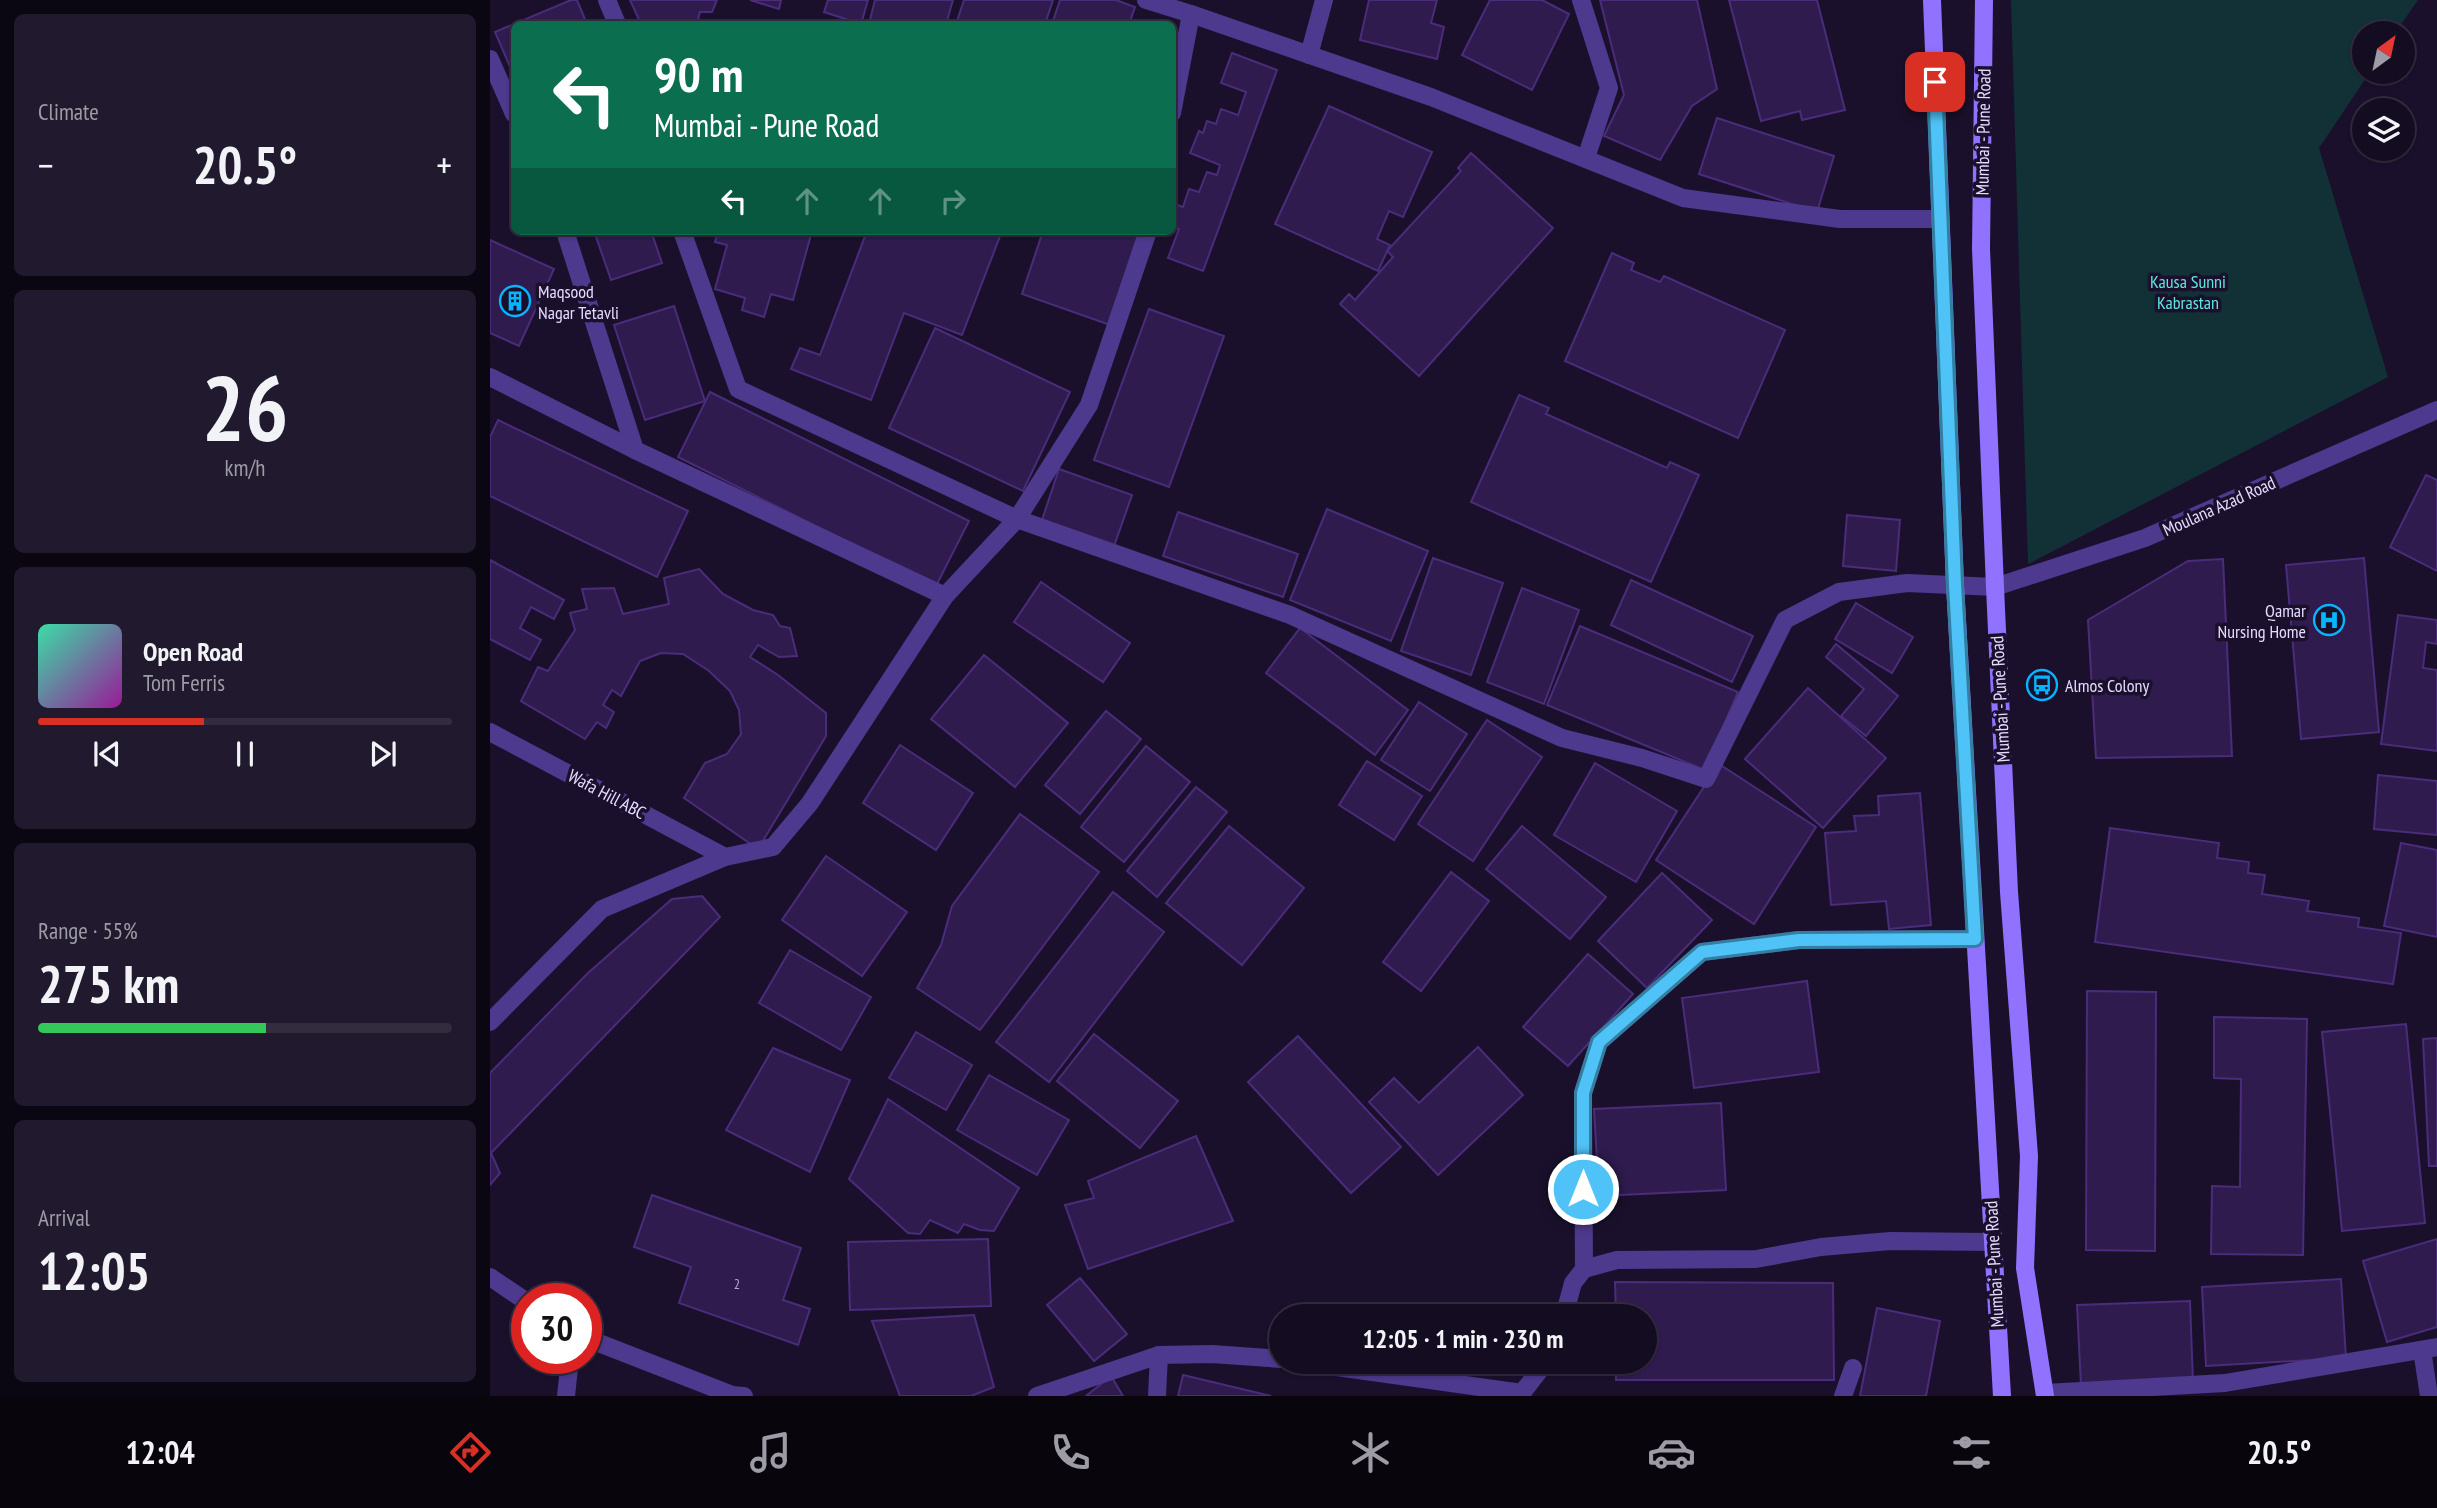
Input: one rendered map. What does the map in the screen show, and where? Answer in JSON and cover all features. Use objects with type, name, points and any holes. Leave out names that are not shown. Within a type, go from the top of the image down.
[{"type":"main road","name":"Mumbai - Pune Road","points":[[1933,0],[1938,219],[1955,585],[2002,1396]]},
{"type":"main road","name":"Mumbai - Pune Road","points":[[1984,0],[1981,249],[1995,587],[2009,892],[2029,1156],[2025,1268],[2045,1394]]},
{"type":"street","points":[[607,0],[616,21]]},
{"type":"street","points":[[1146,0],[1431,97],[1683,198],[1840,219],[1938,219]]},
{"type":"street","points":[[1310,55],[1324,0]]},
{"type":"street","points":[[1581,0],[1609,88],[1586,158]]},
{"type":"street","points":[[1176,92],[1191,14]]},
{"type":"street","points":[[490,59],[511,107]]},
{"type":"street","points":[[566,235],[635,450]]},
{"type":"street","points":[[683,235],[738,389],[1017,519],[1290,615],[1562,738],[1642,758],[1706,779],[1786,620],[1839,592],[1907,583],[1995,587]]},
{"type":"street","points":[[490,1022],[601,909],[725,857],[773,847],[795,821],[810,803],[945,596],[1017,519],[1088,405],[1147,235]]},
{"type":"street","points":[[490,377],[635,450],[945,596]]},
{"type":"street","name":"Moulana Azad Road","points":[[1995,587],[2146,538],[2437,411]]},
{"type":"street","name":"Wafa Hill ABC","points":[[490,732],[725,857]]},
{"type":"street","points":[[1584,1269],[1583,1093],[1599,1042],[1702,952],[1799,940],[1975,939]]},
{"type":"street","points":[[1567,1304],[1573,1283],[1584,1269],[1618,1260],[1756,1259],[1821,1247],[1890,1241],[1993,1241]]},
{"type":"street","points":[[490,1277],[511,1291]]},
{"type":"street","points":[[602,1344],[732,1395],[744,1396]]},
{"type":"street","points":[[2045,1394],[2225,1383],[2430,1349],[2429,1396]]},
{"type":"street","points":[[1037,1396],[1159,1355],[1212,1354],[1269,1358]]},
{"type":"street","points":[[1157,1396],[1159,1355]]},
{"type":"street","points":[[1843,1396],[1853,1368]]},
{"type":"street","points":[[566,1396],[568,1374]]},
{"type":"street","points":[[1372,1374],[1478,1392],[1523,1395],[1538,1374]]},
{"type":"green space","name":"Kausa Sunni Kabrastan","points":[[2011,0],[2418,0],[2403,21],[2352,21],[2352,84],[2362,84],[2319,148],[2388,377],[2028,564]]},
{"type":"building","points":[[571,0],[577,0],[586,21],[521,21]]},
{"type":"building","points":[[630,0],[717,0],[712,12],[700,12],[698,19],[704,21],[640,21]]},
{"type":"building","points":[[750,0],[781,0],[779,9]]},
{"type":"building","points":[[828,0],[868,0],[862,21],[852,21],[824,12]]},
{"type":"building","points":[[875,0],[953,0],[947,21],[870,21]]},
{"type":"building","points":[[964,0],[1053,0],[1046,21],[957,21]]},
{"type":"building","points":[[1060,0],[1116,0],[1135,7],[1130,21],[1053,21]]},
{"type":"building","points":[[1369,0],[1437,0],[1431,23],[1444,27],[1437,59],[1360,40]]},
{"type":"building","points":[[1490,0],[1542,0],[1569,14],[1532,90],[1462,55]]},
{"type":"building","points":[[1600,0],[1697,0],[1717,89],[1692,106],[1660,160],[1604,136],[1624,95]]},
{"type":"building","points":[[1729,0],[1817,0],[1845,110],[1802,120],[1800,111],[1761,121]]},
{"type":"building","points":[[511,25],[511,69],[495,32]]},
{"type":"building","points":[[1232,53],[1277,70],[1203,271],[1168,258],[1179,229],[1176,228],[1176,204],[1183,207],[1189,189],[1199,192],[1207,172],[1217,175],[1220,165],[1190,153],[1199,131],[1203,133],[1207,121],[1216,124],[1221,109],[1238,115],[1246,92],[1221,83]]},
{"type":"building","points":[[1329,106],[1432,152],[1403,217],[1389,211],[1377,239],[1390,245],[1378,271],[1275,224]]},
{"type":"building","points":[[1717,118],[1834,156],[1817,212],[1699,174]]},
{"type":"building","points":[[1471,153],[1553,228],[1419,376],[1340,304],[1349,294],[1355,300],[1393,257],[1387,251],[1461,171],[1458,168]]},
{"type":"building","points":[[595,235],[652,235],[662,263],[611,280]]},
{"type":"building","points":[[717,235],[811,235],[793,300],[771,294],[764,317],[742,310],[745,298],[715,289],[727,245],[715,242]]},
{"type":"building","points":[[865,235],[1000,235],[962,335],[904,313],[871,400],[791,369],[800,348],[820,355]]},
{"type":"building","points":[[1042,235],[1145,235],[1113,326],[1022,294]]},
{"type":"building","name":"Maqsood Nagar Tetavli","points":[[490,240],[554,269],[519,346],[490,333]]},
{"type":"building","points":[[1612,253],[1634,263],[1631,270],[1660,282],[1664,276],[1785,330],[1738,438],[1565,361]]},
{"type":"building","points":[[674,306],[705,401],[645,420],[614,325]]},
{"type":"building","points":[[1149,309],[1224,336],[1169,487],[1094,460]]},
{"type":"building","points":[[935,328],[1070,392],[1023,491],[889,428]]},
{"type":"building","points":[[710,392],[969,521],[936,586],[678,457]]},
{"type":"building","points":[[1519,395],[1549,408],[1546,414],[1667,468],[1670,462],[1699,475],[1651,582],[1471,502]]},
{"type":"building","points":[[498,420],[688,511],[657,577],[490,496],[490,437]]},
{"type":"building","points":[[1059,469],[1132,495],[1113,549],[1041,523]]},
{"type":"building","points":[[2426,475],[2437,480],[2437,571],[2390,547]]},
{"type":"building","points":[[1327,509],[1428,551],[1391,641],[1290,600]]},
{"type":"building","points":[[1178,512],[1298,554],[1283,597],[1163,556]]},
{"type":"building","points":[[1847,515],[1900,520],[1896,571],[1843,566]]},
{"type":"building","points":[[1433,558],[1503,583],[1471,675],[1401,651]]},
{"type":"building","points":[[2364,558],[2379,732],[2301,739],[2286,565]]},
{"type":"building","points":[[2223,559],[2232,756],[2096,758],[2088,620],[2188,561]]},
{"type":"building","points":[[490,560],[564,600],[554,619],[531,607],[520,628],[541,640],[530,660],[490,639]]},
{"type":"building","points":[[699,569],[723,594],[753,610],[773,615],[780,626],[790,628],[797,656],[779,657],[758,645],[750,657],[778,675],[826,713],[826,736],[758,849],[684,798],[705,763],[727,754],[741,734],[739,710],[730,691],[709,671],[683,654],[661,653],[640,661],[621,696],[612,690],[603,705],[614,712],[606,728],[597,722],[585,739],[521,701],[538,667],[548,671],[575,630],[570,613],[587,609],[582,589],[614,588],[623,614],[669,604],[664,578]]},
{"type":"building","points":[[1631,580],[1753,636],[1732,682],[1611,625]]},
{"type":"building","points":[[1041,582],[1130,643],[1103,682],[1014,622]]},
{"type":"building","points":[[1522,588],[1579,610],[1544,704],[1487,682]]},
{"type":"building","points":[[1856,603],[1913,637],[1892,673],[1835,639]]},
{"type":"building","points":[[2398,615],[2437,620],[2437,644],[2426,642],[2423,668],[2437,670],[2437,751],[2381,744]]},
{"type":"building","points":[[1580,626],[1738,692],[1705,770],[1547,705]]},
{"type":"building","points":[[1300,628],[1408,710],[1375,755],[1266,673]]},
{"type":"building","points":[[1836,644],[1898,696],[1866,736],[1841,716],[1864,689],[1826,657]]},
{"type":"building","points":[[984,655],[1068,723],[1015,787],[931,719]]},
{"type":"building","points":[[1808,688],[1886,758],[1823,828],[1745,759]]},
{"type":"building","points":[[1419,702],[1467,734],[1430,791],[1381,760]]},
{"type":"building","points":[[1106,711],[1141,739],[1080,814],[1045,785]]},
{"type":"building","points":[[1487,720],[1542,757],[1473,861],[1418,824]]},
{"type":"building","points":[[900,745],[973,793],[936,850],[863,803]]},
{"type":"building","points":[[1146,746],[1190,782],[1124,862],[1081,827]]},
{"type":"building","points":[[1367,761],[1422,796],[1394,840],[1339,805]]},
{"type":"building","points":[[1595,763],[1677,811],[1636,882],[1554,835]]},
{"type":"building","points":[[1719,764],[1816,827],[1754,924],[1656,860]]},
{"type":"building","points":[[2378,775],[2437,781],[2437,835],[2374,829]]},
{"type":"building","points":[[1196,787],[1227,812],[1157,897],[1127,871]]},
{"type":"building","points":[[1920,793],[1931,925],[1889,929],[1886,901],[1831,905],[1825,833],[1856,831],[1854,816],[1879,815],[1878,796]]},
{"type":"building","points":[[1020,814],[1099,872],[980,1030],[917,988],[941,945],[952,906]]},
{"type":"building","points":[[1229,826],[1304,888],[1242,965],[1166,903]]},
{"type":"building","points":[[1522,826],[1606,897],[1570,939],[1486,869]]},
{"type":"building","points":[[2110,828],[2219,843],[2217,858],[2249,862],[2248,873],[2265,875],[2262,894],[2309,901],[2307,911],[2359,918],[2358,927],[2401,933],[2393,984],[2095,942]]},
{"type":"building","points":[[2401,843],[2437,850],[2437,937],[2384,926]]},
{"type":"building","points":[[826,856],[907,912],[862,976],[782,920]]},
{"type":"building","points":[[1451,872],[1489,901],[1421,991],[1383,962]]},
{"type":"building","points":[[1662,873],[1712,920],[1647,988],[1598,941]]},
{"type":"building","points":[[1113,892],[1164,932],[1049,1082],[996,1042]]},
{"type":"building","points":[[702,896],[720,917],[491,1153],[500,1173],[490,1185],[490,1073],[588,973],[672,899]]},
{"type":"building","points":[[790,950],[871,997],[841,1050],[759,1003]]},
{"type":"building","points":[[1588,954],[1633,994],[1568,1066],[1523,1027]]},
{"type":"building","points":[[1807,981],[1819,1072],[1694,1088],[1682,998]]},
{"type":"building","points":[[2087,991],[2156,992],[2155,1251],[2086,1250]]},
{"type":"building","points":[[2214,1017],[2307,1019],[2303,1255],[2211,1254],[2212,1186],[2240,1187],[2241,1079],[2214,1078]]},
{"type":"building","points":[[2406,1024],[2425,1223],[2342,1231],[2322,1032]]},
{"type":"building","points":[[916,1032],[972,1065],[946,1110],[889,1078]]},
{"type":"building","points":[[1094,1034],[1178,1101],[1140,1148],[1057,1081]]},
{"type":"building","points":[[1298,1036],[1401,1147],[1351,1193],[1248,1082]]},
{"type":"building","points":[[2437,1038],[2437,1166],[2429,1166],[2423,1039]]},
{"type":"building","points":[[1478,1047],[1523,1095],[1438,1175],[1369,1102],[1394,1078],[1419,1103]]},
{"type":"building","points":[[773,1048],[850,1080],[810,1172],[726,1130]]},
{"type":"building","points":[[989,1075],[1069,1120],[1037,1175],[957,1130]]},
{"type":"building","points":[[888,1099],[1019,1188],[994,1231],[980,1230],[964,1224],[958,1233],[930,1220],[920,1234],[908,1233],[849,1179]]},
{"type":"building","points":[[1721,1103],[1726,1190],[1599,1196],[1594,1109]]},
{"type":"building","points":[[1196,1136],[1233,1221],[1088,1269],[1065,1205],[1094,1198],[1088,1181]]},
{"type":"building","points":[[652,1195],[801,1248],[783,1300],[810,1309],[798,1345],[679,1303],[691,1267],[634,1247]]},
{"type":"building","points":[[988,1239],[991,1306],[850,1310],[848,1242]]},
{"type":"building","points":[[2437,1239],[2437,1327],[2387,1342],[2363,1261]]},
{"type":"building","points":[[1080,1278],[1127,1334],[1094,1361],[1047,1305]]},
{"type":"building","points":[[2341,1279],[2346,1358],[2206,1366],[2202,1287]]},
{"type":"building","points":[[1615,1282],[1833,1283],[1834,1380],[1616,1380],[1616,1374],[1657,1374],[1657,1304],[1616,1304]]},
{"type":"building","points":[[2190,1301],[2193,1383],[2081,1386],[2077,1305]]},
{"type":"building","points":[[1877,1308],[1940,1321],[1926,1396],[1860,1396]]},
{"type":"building","points":[[974,1315],[994,1387],[971,1396],[900,1396],[872,1321]]},
{"type":"building","points":[[1183,1375],[1271,1396],[1178,1396]]},
{"type":"building","points":[[1111,1376],[1123,1396],[1086,1396]]},
{"type":"place","name":"Maqsood Nagar Tetavli","points":[[515,301]]},
{"type":"place","name":"Qamar Nursing Home","points":[[2329,620]]},
{"type":"place","name":"Almos Colony","points":[[2042,685]]},
{"type":"route","points":[[1583,1189],[1583,1093],[1599,1042],[1702,952],[1799,940],[1916,942],[1975,939],[1955,585],[1938,219],[1935,82]]}]
